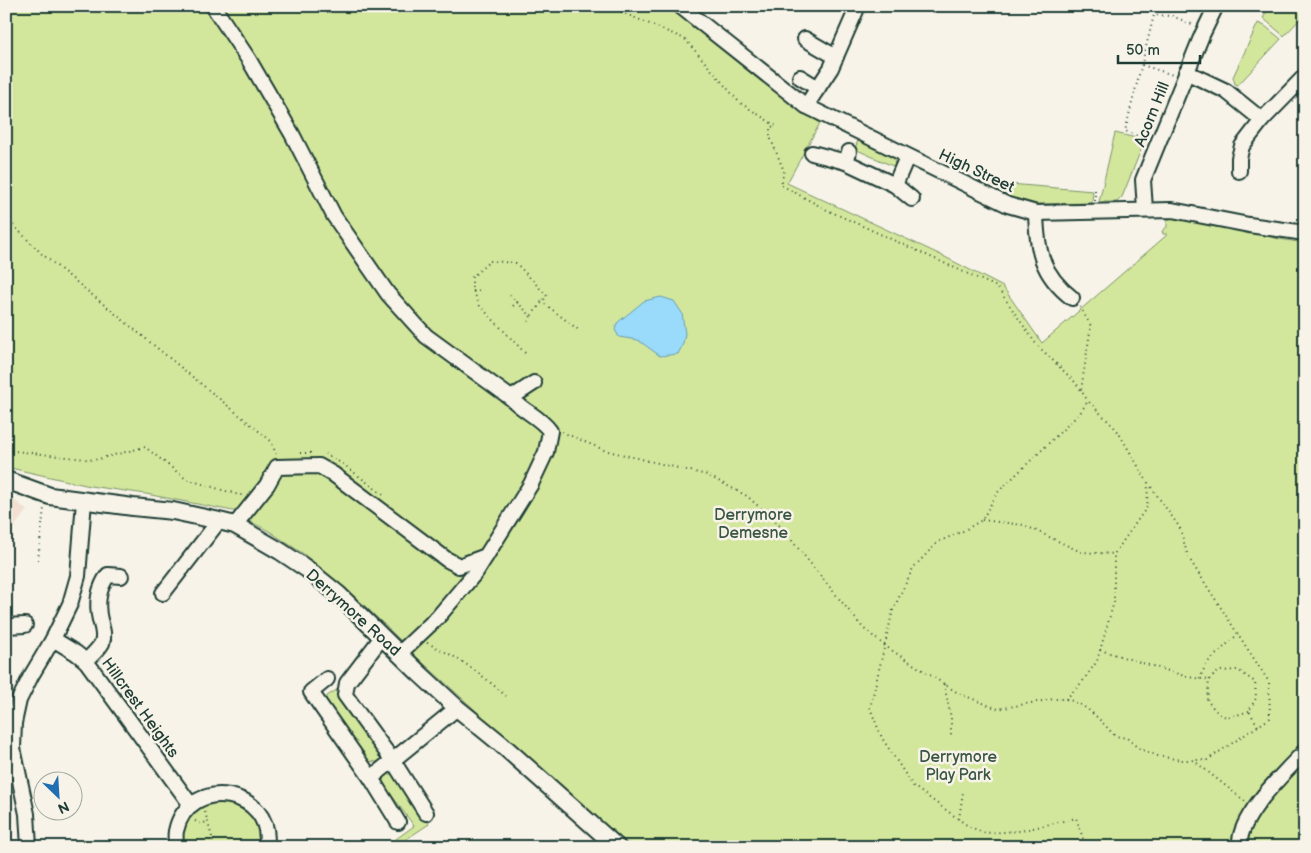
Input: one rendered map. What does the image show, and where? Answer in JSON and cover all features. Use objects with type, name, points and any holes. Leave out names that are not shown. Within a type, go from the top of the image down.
[{"type":"main road","name":"Derrymore Road","points":[[6,480],[48,496],[172,511],[216,520],[236,526],[280,551],[307,569],[338,594],[457,708],[617,847]]},
{"type":"street","points":[[213,6],[292,134],[334,216],[388,294],[426,336],[511,398],[546,425],[550,431],[546,452],[531,484],[476,572],[438,618],[400,653]]},
{"type":"street","name":"High Street","points":[[680,6],[806,106],[994,199],[1020,209],[1036,213],[1145,209],[1172,210],[1249,225],[1305,233]]},
{"type":"street","points":[[806,106],[836,57],[858,6]]},
{"type":"street","name":"Acorn Hill","points":[[1145,209],[1143,180],[1180,74],[1216,6]]},
{"type":"street","points":[[806,39],[836,57]]},
{"type":"street","points":[[1180,74],[1226,91],[1262,120]]},
{"type":"street","points":[[1239,171],[1239,158],[1242,146],[1262,120],[1305,76]]},
{"type":"street","points":[[800,77],[818,88]]},
{"type":"street","points":[[812,153],[847,157],[895,185],[912,199]]},
{"type":"street","points":[[895,185],[907,157]]},
{"type":"street","points":[[1036,213],[1038,245],[1045,268],[1059,288],[1072,298]]},
{"type":"street","points":[[511,398],[534,383]]},
{"type":"street","points":[[236,526],[277,467],[319,466],[333,474],[446,559],[459,566],[486,556]]},
{"type":"street","points":[[30,847],[27,814],[13,748],[10,723],[31,676],[54,639],[70,604],[78,576],[84,501]]},
{"type":"street","points":[[163,593],[214,526],[216,520]]},
{"type":"street","points":[[86,662],[102,643],[103,635],[97,605],[98,594],[109,573]]},
{"type":"street","points":[[6,626],[25,625]]},
{"type":"street","points":[[382,637],[346,683],[345,695],[393,761],[426,814]]},
{"type":"street","name":"Hillcrest Heights","points":[[54,639],[86,662],[195,803]]},
{"type":"street","points":[[327,679],[311,692],[371,778],[398,822]]},
{"type":"street","points":[[371,778],[457,708]]},
{"type":"street","points":[[1240,847],[1240,835],[1254,808],[1305,751]]},
{"type":"street","points":[[176,847],[176,831],[185,811],[204,797],[219,794],[234,796],[247,802],[258,812],[265,825],[266,847]]},
{"type":"path","points":[[550,431],[562,432],[604,450],[707,475],[747,496],[780,526],[857,621],[885,646],[958,693],[998,709],[1053,699],[1066,699],[1080,703],[1099,717],[1115,736],[1127,738],[1138,748],[1158,756],[1193,760],[1207,760],[1270,718],[1269,682],[1188,557],[1180,528],[1148,483],[1117,430],[1036,344],[997,287],[827,210],[781,185],[784,171],[770,137],[770,127],[776,126],[739,102],[685,39],[607,6]]},
{"type":"path","points":[[1150,140],[1125,131],[1154,16],[1172,16],[1196,26]]},
{"type":"path","points":[[1142,65],[1180,74]]},
{"type":"path","points":[[6,218],[42,254],[271,441],[276,453],[277,467]]},
{"type":"path","points":[[525,353],[480,306],[473,291],[472,277],[490,260],[516,263],[546,296],[531,316],[527,325]]},
{"type":"path","points":[[473,291],[483,290]]},
{"type":"path","points":[[510,295],[531,316]]},
{"type":"path","points":[[1072,298],[1083,311],[1091,326],[1081,390]]},
{"type":"path","points":[[513,306],[520,300]]},
{"type":"path","points":[[541,301],[580,331]]},
{"type":"path","points":[[1086,847],[1076,818],[1020,831],[985,834],[968,826],[913,786],[882,738],[870,708],[893,610],[913,568],[938,542],[982,520],[997,493],[1080,413],[1088,401]]},
{"type":"path","points":[[6,450],[94,460],[144,447],[186,479],[239,495],[246,495],[253,490],[260,494]]},
{"type":"path","points":[[297,454],[308,452],[327,455],[343,464],[390,500]]},
{"type":"path","points":[[1066,699],[1097,661],[1114,602],[1114,554],[1147,506],[1148,483]]},
{"type":"path","points":[[38,560],[44,507],[48,496]]},
{"type":"path","points":[[982,520],[1024,525],[1081,552],[1114,554]]},
{"type":"path","points":[[1199,679],[1207,663],[1238,634]]},
{"type":"path","points":[[416,638],[453,655],[481,674],[506,696]]},
{"type":"path","points":[[1100,650],[1199,679],[1210,680]]},
{"type":"path","points":[[1238,670],[1255,682],[1256,698],[1249,710],[1229,717],[1218,714],[1207,700],[1210,680],[1219,672],[1238,670]]},
{"type":"path","points":[[944,684],[951,718],[951,738]]},
{"type":"path","points":[[1249,710],[1258,726]]},
{"type":"path","points":[[1193,760],[1254,808]]},
{"type":"path","points":[[959,819],[963,792]]},
{"type":"path","points":[[195,803],[204,812],[213,841],[218,847]]},
{"type":"shaded area","points":[[6,494],[27,510],[6,538]]},
{"type":"green space","name":"Derrymore Demesne","points":[[6,6],[667,6],[691,18],[788,99],[820,123],[787,183],[943,256],[1003,287],[1042,343],[1168,234],[1163,234],[1162,231],[1167,227],[1167,220],[1172,218],[1217,224],[1279,239],[1305,243],[1305,847],[632,847],[520,751],[412,653],[408,645],[400,640],[364,605],[305,555],[269,531],[245,519],[238,512],[146,494],[90,486],[6,467]]},
{"type":"green space","points":[[1270,6],[1296,6],[1304,12],[1304,15],[1284,36],[1263,18]]},
{"type":"green space","points":[[1258,23],[1265,26],[1281,39],[1238,85],[1235,84],[1233,77]]},
{"type":"green space","points":[[1115,133],[1145,140],[1122,197],[1117,202],[1099,202]]},
{"type":"green space","points":[[858,140],[894,158],[895,167],[855,149]]},
{"type":"green space","points":[[1009,184],[1093,191],[1092,203],[1037,204],[1006,196]]},
{"type":"green space","points":[[338,689],[385,757],[377,762],[368,761],[326,700],[327,696]]},
{"type":"green space","points":[[393,768],[429,824],[399,844],[396,839],[414,826],[390,793],[386,794],[382,787],[384,774]]},
{"type":"green space","points":[[224,801],[239,808],[251,817],[255,823],[259,838],[258,847],[181,847],[181,832],[193,812],[207,803]]},
{"type":"water","points":[[661,297],[674,301],[682,313],[685,334],[678,354],[660,356],[638,340],[619,337],[615,330],[617,323],[644,301]]},
{"type":"park label","name":"Derrymore Play Park","points":[[958,765]]}]
